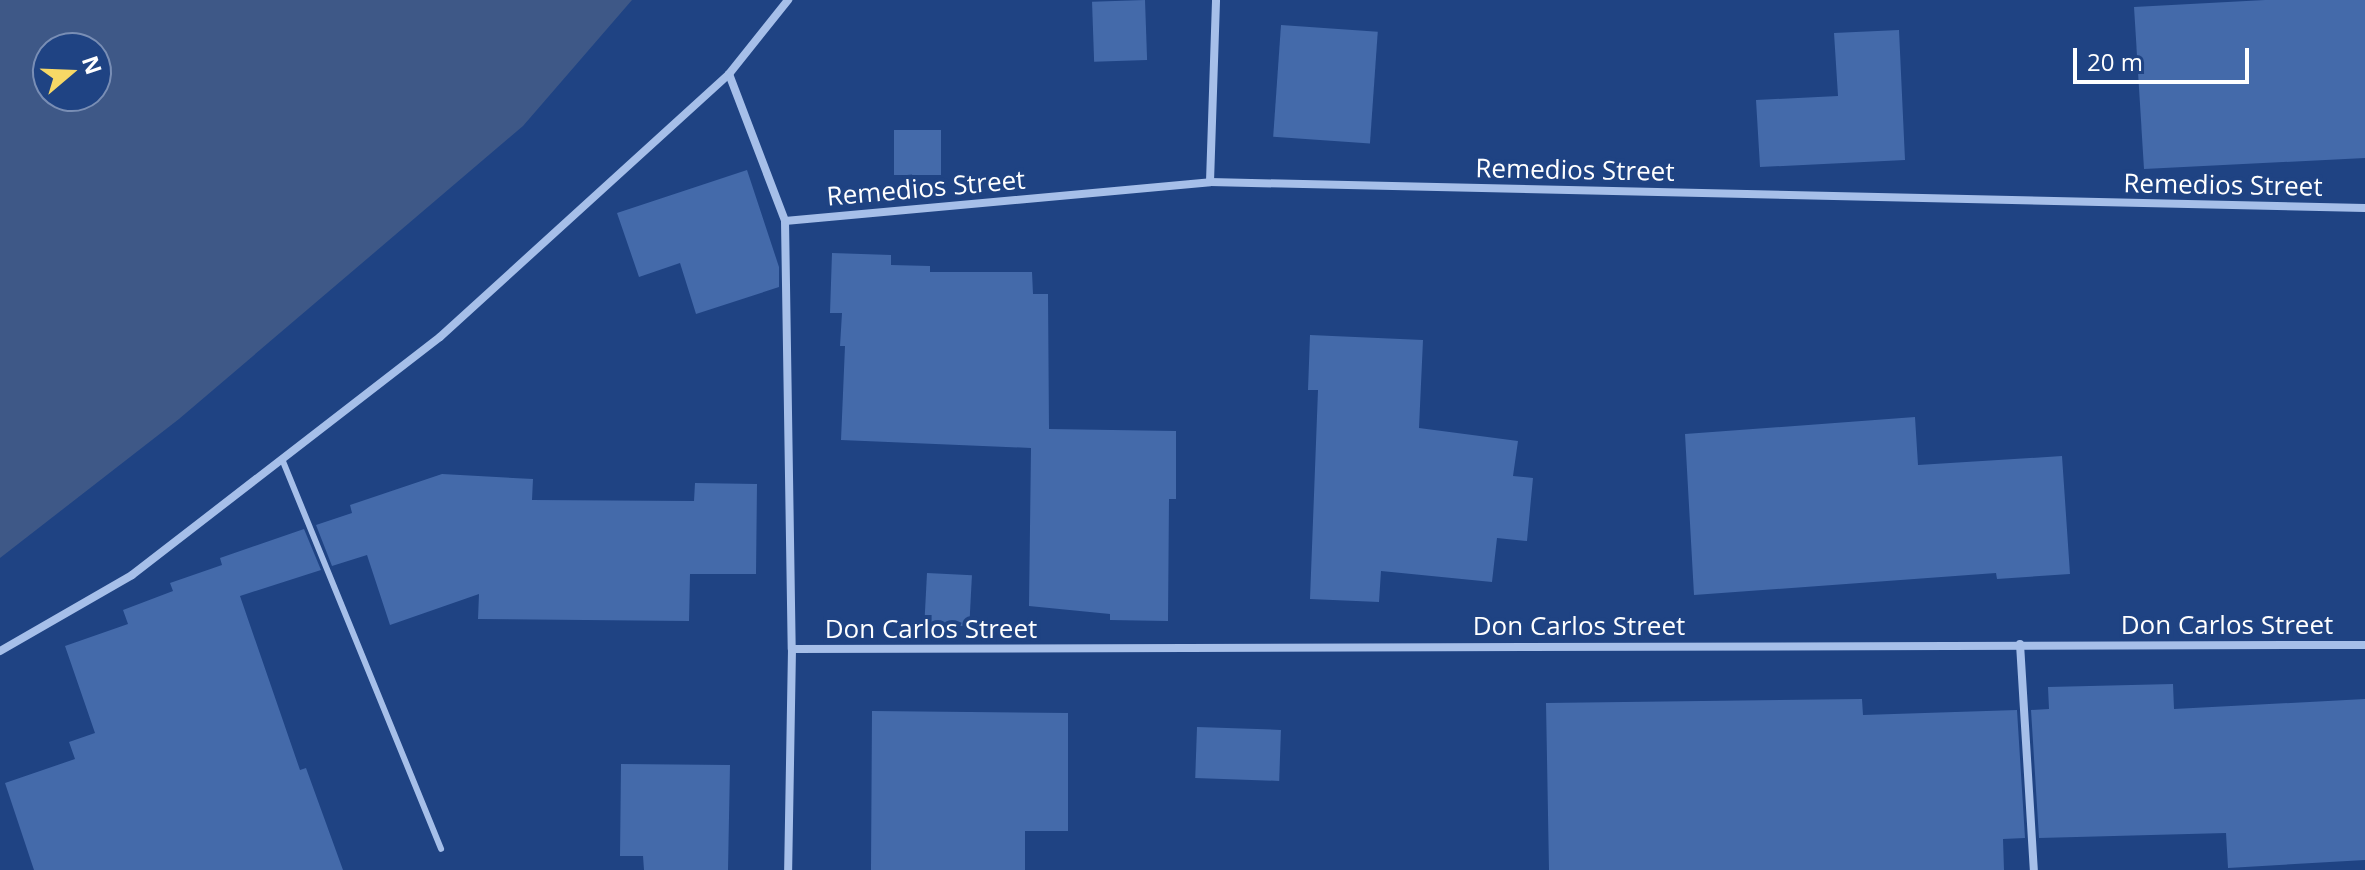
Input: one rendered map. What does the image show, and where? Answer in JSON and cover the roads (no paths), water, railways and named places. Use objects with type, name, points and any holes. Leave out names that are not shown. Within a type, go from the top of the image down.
[{"type":"street","points":[[0,651],[132,575],[440,337],[729,74],[788,0]]},
{"type":"street","points":[[1210,182],[1216,0]]},
{"type":"street","points":[[729,74],[785,221],[792,649],[788,870]]},
{"type":"street","name":"Remedios Street","points":[[785,221],[1210,182],[2365,208]]},
{"type":"street","points":[[2020,644],[2034,870]]},
{"type":"street","name":"Don Carlos Street","points":[[792,649],[2365,645]]},
{"type":"lane","points":[[282,459],[441,849]]},
{"type":"water","points":[[0,0],[632,0],[523,126],[179,419],[0,558]]}]
